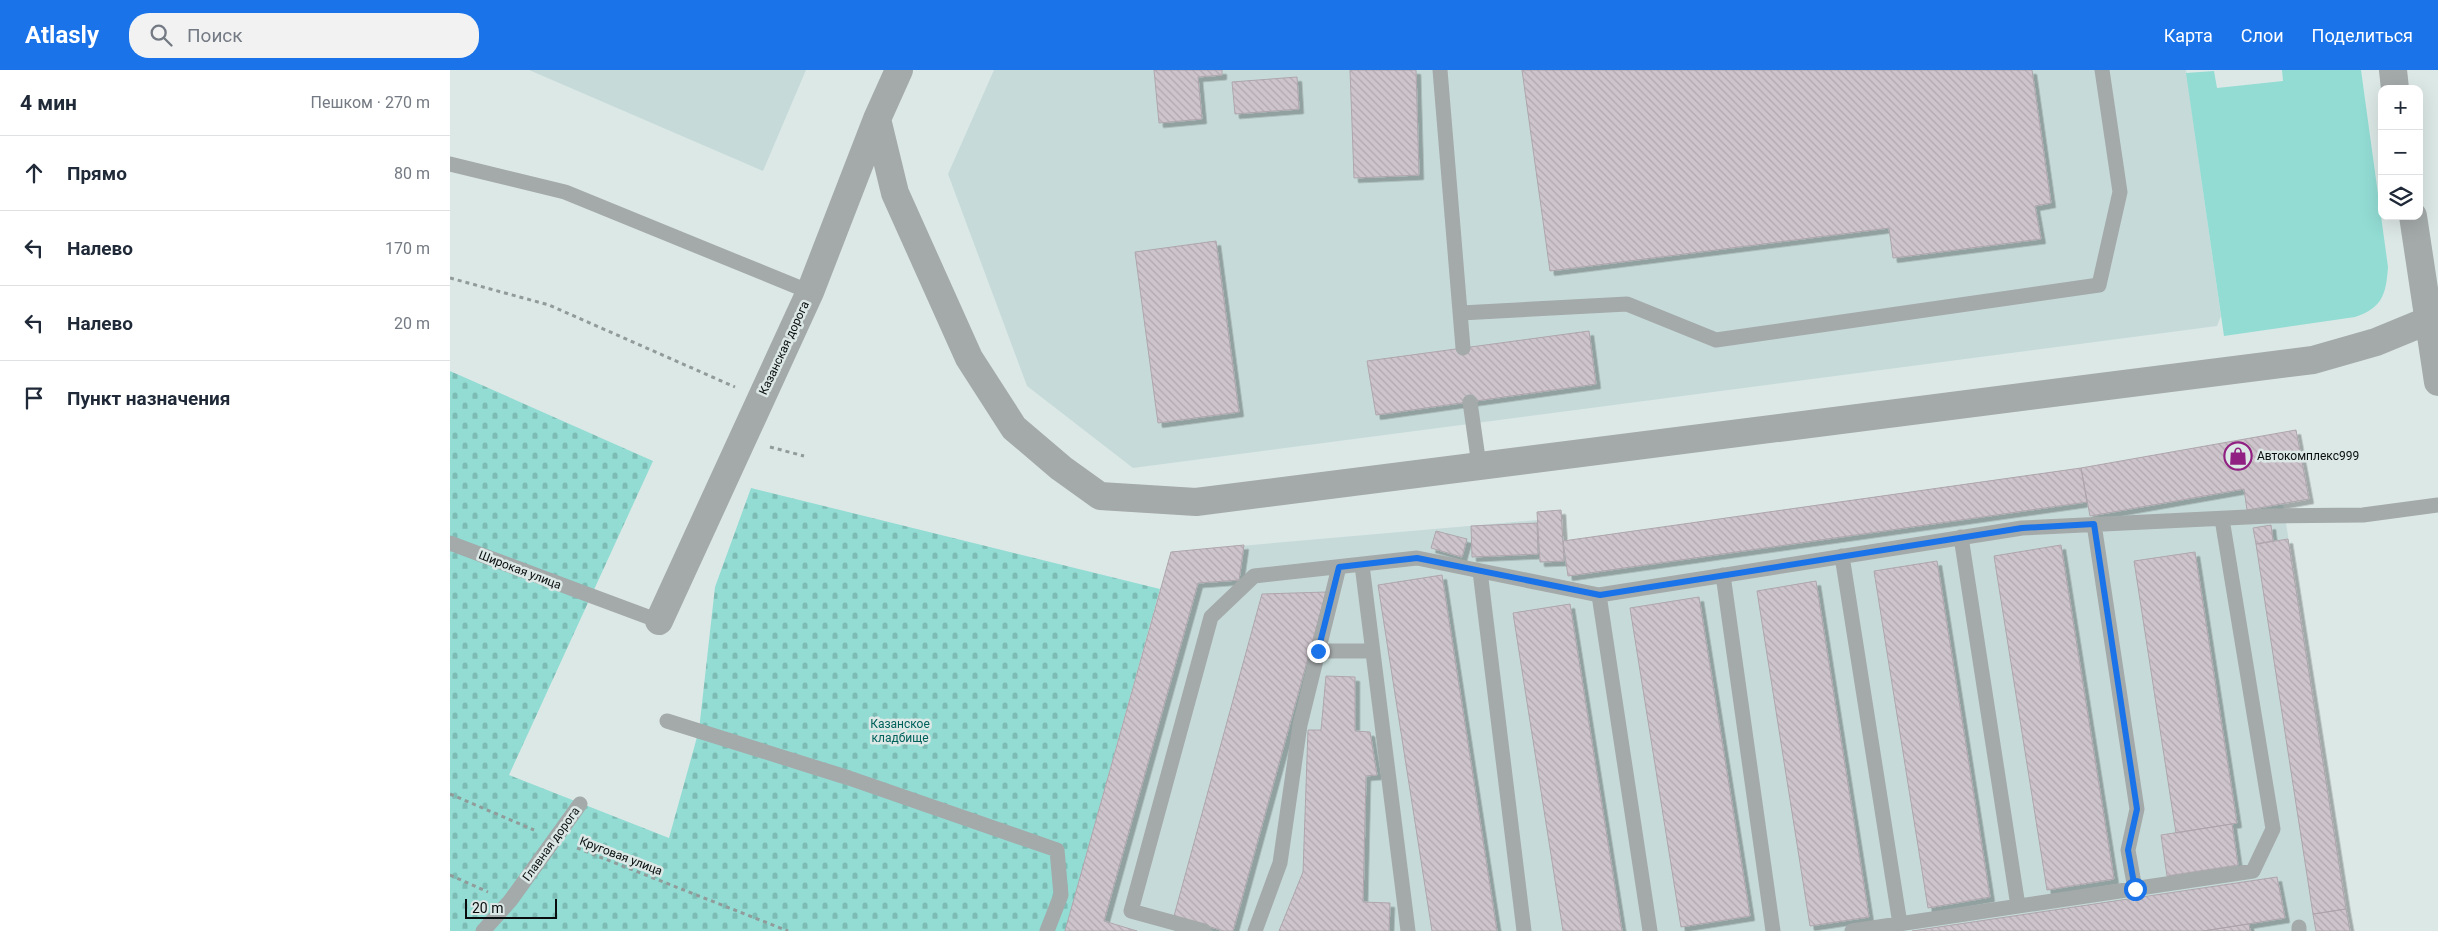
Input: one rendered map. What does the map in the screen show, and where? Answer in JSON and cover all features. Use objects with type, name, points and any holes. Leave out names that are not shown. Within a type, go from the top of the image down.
[{"type":"street","name":"Казанская дорога","points":[[659,621],[810,292],[877,119],[899,70]]},
{"type":"street","points":[[2393,70],[2395,85]]},
{"type":"street","points":[[877,119],[895,194],[970,358],[1014,428],[1060,468],[1100,496],[1196,502],[2313,360],[2376,342],[2427,321]]},
{"type":"street","points":[[2414,220],[2427,321],[2438,382]]},
{"type":"lane","points":[[1440,70],[1464,348]]},
{"type":"lane","points":[[1461,313],[1627,304],[1716,340],[2099,285],[2120,192],[2102,70]]},
{"type":"lane","points":[[450,164],[565,192],[810,292]]},
{"type":"lane","points":[[1470,402],[1479,465]]},
{"type":"lane","points":[[1204,931],[1131,911],[1211,617],[1254,576],[1417,558],[1600,595],[2022,528],[2363,515],[2438,505]]},
{"type":"lane","points":[[1852,931],[2253,871],[2273,828],[2222,519]]},
{"type":"lane","points":[[2094,524],[2137,809],[2128,850],[2135,889]]},
{"type":"lane","points":[[1961,537],[2018,906]]},
{"type":"lane","name":"Широкая улица","points":[[450,543],[590,597],[659,621]]},
{"type":"lane","points":[[1842,556],[1900,924]]},
{"type":"lane","points":[[1362,564],[1408,931]]},
{"type":"lane","points":[[1256,931],[1280,864],[1300,724],[1339,567]]},
{"type":"lane","points":[[1480,571],[1524,931]]},
{"type":"lane","points":[[1723,575],[1773,931]]},
{"type":"lane","points":[[1600,595],[1650,931]]},
{"type":"lane","points":[[1318,651],[1373,652]]},
{"type":"lane","points":[[667,722],[849,778],[1057,850],[1060,895],[1046,931]]},
{"type":"lane","name":"Главная дорога","points":[[483,931],[510,901],[556,840],[580,804]]},
{"type":"path","points":[[450,278],[549,305],[761,398]]},
{"type":"path","name":"Круговая улица","points":[[450,794],[556,840],[788,931]]},
{"type":"path","points":[[450,875],[510,901]]},
{"type":"shaded area","points":[[529,70],[806,70],[763,171]]},
{"type":"shaded area","points":[[994,70],[2186,70],[2221,316],[2217,326],[1133,468],[1027,386],[948,174]]},
{"type":"shaded area","points":[[2081,468],[2090,516],[2244,489],[2248,510],[2283,504],[2350,931],[1065,931],[1171,552],[1537,520],[1537,512],[1561,510],[1563,541]]},
{"type":"green space","points":[[2282,70],[2361,70],[2378,194],[2378,220],[2382,220],[2388,267],[2386,285],[2377,305],[2355,317],[2224,336],[2186,73],[2214,71],[2217,88],[2283,81]]},
{"type":"green space","name":"Казанское кладбище","points":[[450,371],[653,461],[509,775],[669,838],[699,730],[715,587],[751,488],[1160,589],[1065,931],[450,931]]},
{"type":"building","points":[[1154,70],[1222,70],[1222,75],[1198,77],[1202,119],[1159,123]]},
{"type":"building","points":[[1350,70],[1416,70],[1419,175],[1354,178]]},
{"type":"building","points":[[1522,70],[2032,70],[2051,203],[2035,206],[2041,239],[1893,258],[1889,228],[1550,271]]},
{"type":"building","points":[[1297,77],[1299,109],[1235,114],[1232,82]]},
{"type":"building","points":[[1216,241],[1239,412],[1158,423],[1135,252]]},
{"type":"building","points":[[1589,331],[1596,384],[1376,415],[1367,361]]},
{"type":"building","points":[[2296,430],[2309,499],[2247,510],[2244,489],[2090,516],[2081,468]]},
{"type":"building","points":[[2081,468],[2087,502],[1568,576],[1563,541]]},
{"type":"building","points":[[1561,510],[1564,561],[1540,562],[1537,512]]},
{"type":"building","points":[[1537,523],[1538,554],[1472,557],[1471,526]]},
{"type":"building","points":[[2271,525],[2273,541],[2256,544],[2253,528]]},
{"type":"building","points":[[1436,531],[1467,539],[1462,557],[1431,548]]},
{"type":"building","points":[[2288,539],[2346,909],[2313,914],[2256,544]]},
{"type":"building","points":[[1244,545],[1239,580],[1198,583],[1104,921],[1137,931],[1065,931],[1171,552]]},
{"type":"building","points":[[2061,545],[2114,879],[2047,890],[1994,556]]},
{"type":"building","points":[[2195,552],[2237,823],[2176,833],[2134,561]]},
{"type":"building","points":[[1937,561],[1990,897],[1928,908],[1874,571]]},
{"type":"building","points":[[1442,575],[1497,931],[1432,931],[1378,585]]},
{"type":"building","points":[[1816,581],[1869,917],[1810,926],[1757,591]]},
{"type":"building","points":[[1326,592],[1233,931],[1224,931],[1174,916],[1262,594]]},
{"type":"building","points":[[1699,597],[1750,916],[1681,927],[1630,608]]},
{"type":"building","points":[[1570,604],[1622,931],[1563,931],[1513,613]]},
{"type":"building","points":[[1326,676],[1355,677],[1355,731],[1370,732],[1377,775],[1366,776],[1363,902],[1390,903],[1389,931],[1279,931],[1303,872],[1308,730],[1321,730]]},
{"type":"building","points":[[2232,824],[2238,865],[2167,876],[2161,835]]},
{"type":"building","points":[[2277,877],[2285,918],[2203,931],[1912,931]]},
{"type":"building","points":[[2346,909],[2350,931],[2316,931],[2313,914]]},
{"type":"building","points":[[2249,924],[2250,931],[2203,931]]},
{"type":"place","name":"Автокомплекс999","points":[[2238,456]]},
{"type":"route","points":[[1318,651],[1339,567],[1417,558],[1600,595],[2022,528],[2094,524],[2137,809],[2128,850],[2135,889]]}]
